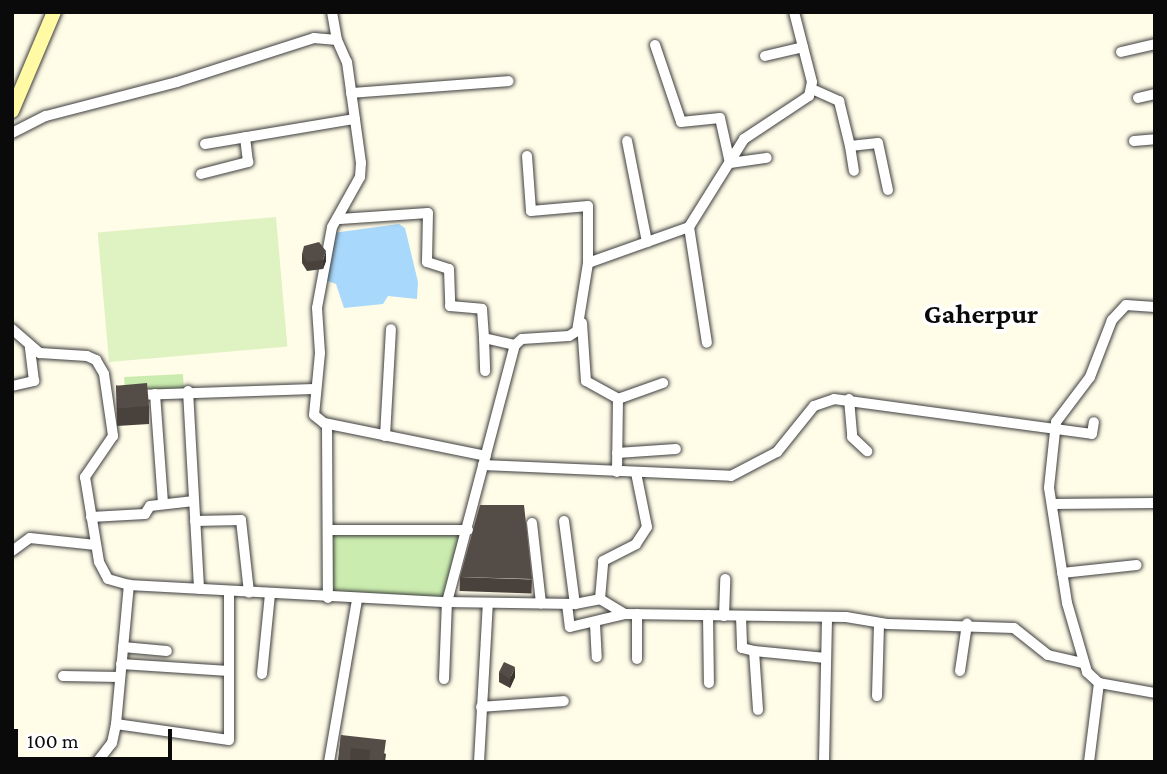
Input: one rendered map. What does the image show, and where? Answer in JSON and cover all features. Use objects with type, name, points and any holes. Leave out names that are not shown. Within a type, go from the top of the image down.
[{"type":"main road","points":[[12,111],[54,12]]},
{"type":"street","points":[[332,12],[337,40],[346,62],[360,177],[340,219],[332,227],[317,308],[314,415],[327,424],[485,461],[617,472],[731,476],[777,452],[814,406],[849,399],[1092,434],[1094,422]]},
{"type":"street","points":[[588,263],[604,254],[689,227],[751,132],[803,101],[812,89],[794,12]]},
{"type":"street","points":[[12,133],[46,116],[177,82],[314,38],[337,40]]},
{"type":"street","points":[[1121,52],[1155,44]]},
{"type":"street","points":[[655,45],[681,122],[720,118],[730,163]]},
{"type":"street","points":[[765,56],[803,47]]},
{"type":"street","points":[[351,93],[509,81]]},
{"type":"street","points":[[812,89],[839,101],[853,171]]},
{"type":"street","points":[[1138,98],[1155,94]]},
{"type":"street","points":[[205,144],[355,119]]},
{"type":"street","points":[[201,174],[248,162],[245,137]]},
{"type":"street","points":[[1134,141],[1155,139]]},
{"type":"street","points":[[627,141],[647,242]]},
{"type":"street","points":[[850,146],[878,143],[888,190]]},
{"type":"street","points":[[527,156],[531,211],[588,206],[588,263],[582,323],[586,381],[618,399],[663,383]]},
{"type":"street","points":[[730,163],[767,158]]},
{"type":"street","points":[[340,219],[428,213],[427,262],[449,269],[450,306],[482,309],[485,371]]},
{"type":"street","points":[[689,227],[707,343]]},
{"type":"street","points":[[1155,307],[1126,305],[1118,310],[1090,377],[1059,414],[1049,476],[1062,573],[1084,663],[1091,679],[1099,683],[1155,693]]},
{"type":"street","points":[[484,338],[515,345],[535,337],[569,336],[582,323]]},
{"type":"street","points":[[12,329],[30,346],[52,356],[96,360],[108,397],[113,436],[110,447],[85,477],[102,572],[118,584],[357,600],[571,604],[600,599],[625,614]]},
{"type":"street","points":[[385,436],[391,329]]},
{"type":"street","points":[[444,678],[447,602],[515,345]]},
{"type":"street","points":[[12,386],[34,381],[30,346]]},
{"type":"street","points":[[108,397],[188,391],[316,389]]},
{"type":"street","points":[[188,391],[198,589]]},
{"type":"street","points":[[155,394],[163,504]]},
{"type":"street","points":[[617,472],[618,399]]},
{"type":"street","points":[[849,399],[852,437],[867,451]]},
{"type":"street","points":[[327,424],[328,598]]},
{"type":"street","points":[[617,453],[676,449]]},
{"type":"street","points":[[600,599],[603,561],[636,544],[647,527],[636,473]]},
{"type":"street","points":[[91,517],[145,514],[150,506],[194,501]]},
{"type":"street","points":[[1052,504],[1155,503]]},
{"type":"street","points":[[195,521],[241,520],[249,593]]},
{"type":"street","points":[[564,521],[571,604],[570,627],[595,624],[625,614],[827,617],[879,623],[967,624],[1020,630],[1048,654],[1084,663]]},
{"type":"street","points":[[532,523],[541,603]]},
{"type":"street","points":[[328,530],[468,530]]},
{"type":"street","points":[[12,551],[30,538],[96,545]]},
{"type":"street","points":[[1062,573],[1137,565]]},
{"type":"street","points":[[724,616],[725,579]]},
{"type":"street","points":[[97,762],[112,743],[116,724],[129,585]]},
{"type":"street","points":[[116,724],[229,740],[229,592]]},
{"type":"street","points":[[262,674],[270,594]]},
{"type":"street","points":[[329,762],[357,600]]},
{"type":"street","points":[[479,762],[488,603]]},
{"type":"street","points":[[637,614],[637,659]]},
{"type":"street","points":[[708,615],[709,683]]},
{"type":"street","points":[[741,616],[742,648],[827,658]]},
{"type":"street","points":[[824,762],[827,617]]},
{"type":"street","points":[[877,696],[879,623]]},
{"type":"street","points":[[595,624],[597,657]]},
{"type":"street","points":[[960,671],[967,624]]},
{"type":"street","points":[[123,647],[167,651]]},
{"type":"street","points":[[754,651],[758,710]]},
{"type":"street","points":[[121,664],[229,671]]},
{"type":"street","points":[[63,677],[120,677]]},
{"type":"street","points":[[1089,762],[1099,683]]},
{"type":"street","points":[[481,707],[564,701]]},
{"type":"green space","points":[[276,217],[287,347],[109,362],[98,233]]},
{"type":"green space","points":[[183,374],[184,391],[125,394],[124,377]]},
{"type":"green space","points":[[328,530],[468,530],[447,602],[328,598]]},
{"type":"water","points":[[399,224],[405,228],[418,282],[417,299],[388,296],[383,304],[344,308],[336,284],[325,280],[333,233]]},
{"type":"building","points":[[319,242],[326,251],[323,260],[307,262],[302,254],[304,246]]},
{"type":"building","points":[[147,383],[149,406],[118,409],[116,386]]},
{"type":"building","points":[[480,505],[524,505],[532,579],[460,577]]},
{"type":"building","points":[[504,662],[515,667],[510,679],[499,672]]},
{"type":"building","points":[[341,735],[386,740],[383,762],[369,762],[370,750],[351,748],[350,761],[359,762],[338,762]]},
{"type":"district","name":"Gaherpur","points":[[981,314]]}]
